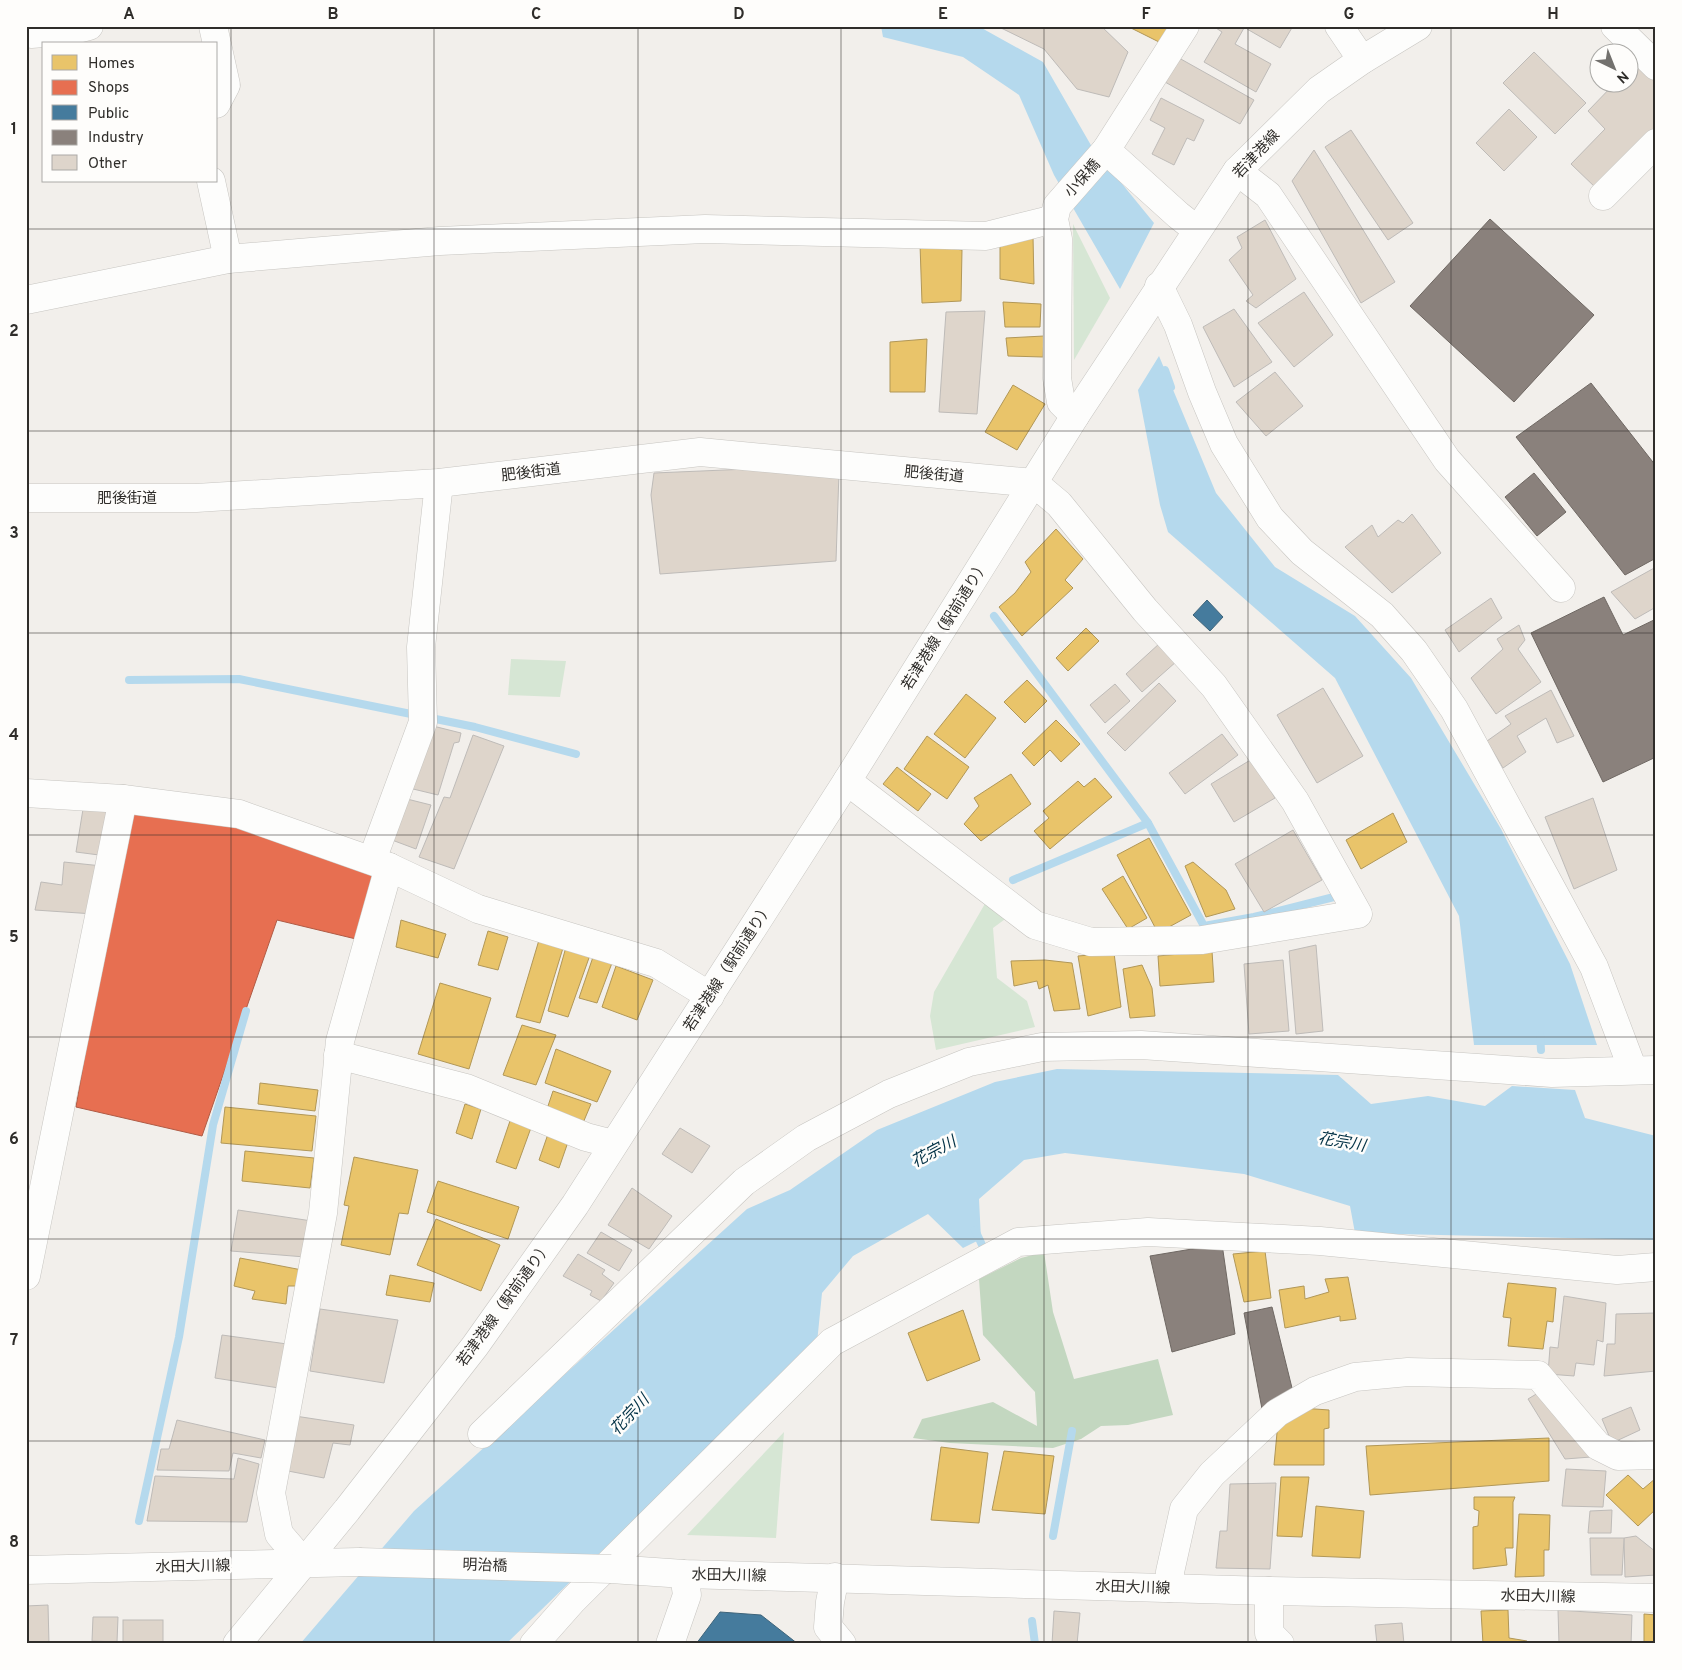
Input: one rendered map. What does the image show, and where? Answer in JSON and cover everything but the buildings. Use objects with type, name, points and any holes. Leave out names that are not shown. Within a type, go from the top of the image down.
[{"type":"street","points":[[30,26],[31,34],[70,31],[89,26]]},
{"type":"street","points":[[213,26],[216,42]]},
{"type":"street","name":"小保橋","points":[[1056,213],[1106,150],[1185,26]]},
{"type":"street","points":[[1339,26],[1362,60]]},
{"type":"street","name":"若津港線","points":[[1120,348],[1237,171],[1318,90],[1362,60],[1418,26]]},
{"type":"street","points":[[1615,26],[1656,66]]},
{"type":"street","points":[[218,49],[226,86],[218,100]]},
{"type":"street","points":[[1603,196],[1656,143]]},
{"type":"street","points":[[1106,150],[1197,230]]},
{"type":"street","points":[[1237,171],[1268,195],[1447,460],[1560,588]]},
{"type":"street","points":[[211,182],[228,259]]},
{"type":"street","points":[[26,300],[228,259],[440,240],[705,228],[986,236],[1056,213],[1058,239],[1057,378],[1061,402],[1076,416]]},
{"type":"street","points":[[482,1434],[744,1182],[806,1138],[881,1098],[969,1062],[1042,1047],[1141,1045],[1540,1072],[1645,1070],[1594,967],[1454,709],[1414,651],[1382,615],[1302,552],[1270,518],[1224,444],[1202,392],[1178,325],[1153,296]]},
{"type":"street","name":"若津港線（駅前通り）","points":[[237,1644],[304,1563],[475,1346],[575,1205],[847,781],[1120,348]]},
{"type":"street","name":"肥後街道","points":[[26,498],[196,498],[439,483],[700,452],[1034,483]]},
{"type":"street","points":[[304,1563],[279,1534],[270,1493],[323,1212],[338,1056],[381,864],[423,716],[420,647],[439,483]]},
{"type":"street","points":[[847,781],[1036,925],[1091,942],[1202,940],[1358,914],[1295,801],[1214,686],[1145,610],[1059,504],[1034,483]]},
{"type":"street","points":[[26,793],[123,800],[239,814],[381,864],[478,908],[656,963],[710,996]]},
{"type":"street","points":[[26,1276],[123,800]]},
{"type":"street","points":[[338,1056],[466,1088],[586,1137],[613,1144]]},
{"type":"street","points":[[534,1644],[573,1600],[832,1342],[1018,1242],[1148,1232],[1320,1241],[1617,1270],[1656,1267]]},
{"type":"street","points":[[1170,1588],[1170,1572],[1184,1509],[1212,1474],[1278,1413],[1315,1391],[1355,1377],[1408,1372],[1538,1375],[1598,1446],[1618,1456],[1656,1454]]},
{"type":"street","name":"水田大川線","points":[[26,1570],[359,1562]]},
{"type":"street","name":"明治橋","points":[[359,1562],[611,1569]]},
{"type":"street","name":"水田大川線","points":[[611,1569],[684,1574],[1269,1591],[1656,1598]]},
{"type":"street","points":[[670,1644],[687,1595],[684,1574]]},
{"type":"street","points":[[835,1578],[828,1626],[842,1644]]},
{"type":"street","points":[[1269,1591],[1269,1634],[1280,1644]]},
{"type":"green space","points":[[1073,224],[1110,298],[1074,360]]},
{"type":"green space","points":[[511,659],[566,661],[560,697],[508,695]]},
{"type":"green space","points":[[990,895],[1012,914],[993,928],[997,978],[1027,1001],[1035,1027],[936,1050],[930,1016],[934,992]]},
{"type":"green space","points":[[1044,1252],[1053,1312],[1074,1379],[1158,1359],[1173,1415],[1128,1425],[1101,1426],[1081,1439],[1053,1448],[950,1443],[913,1438],[922,1419],[993,1402],[1037,1426],[1035,1392],[983,1335],[979,1279],[1021,1258]]},
{"type":"green space","points":[[784,1432],[776,1538],[687,1535]]},
{"type":"water","points":[[881,26],[978,26],[1043,62],[1092,147],[1154,223],[1120,289],[1054,175],[1019,95],[963,57],[883,37]]},
{"type":"water","points":[[1159,356],[1216,493],[1275,567],[1355,616],[1411,678],[1501,829],[1570,964],[1597,1045],[1474,1045],[1459,916],[1335,678],[1168,532],[1160,505],[1138,390]]},
{"type":"water","name":"花宗川","points":[[1057,1069],[1338,1075],[1371,1104],[1428,1096],[1485,1106],[1512,1086],[1575,1090],[1585,1118],[1656,1136],[1656,1240],[1355,1233],[1350,1206],[1244,1174],[1065,1153],[1024,1160],[979,1199],[981,1239],[963,1248],[928,1214],[853,1256],[822,1293],[817,1343],[506,1644],[300,1644],[414,1511],[747,1209],[790,1190],[877,1130],[995,1082]]},
{"type":"waterway","points":[[1165,370],[1171,387]]},
{"type":"waterway","points":[[994,616],[1148,823],[1204,926],[1254,917],[1334,897]]},
{"type":"waterway","points":[[129,680],[239,679],[475,727],[576,754]]},
{"type":"waterway","points":[[1013,880],[1148,823]]},
{"type":"waterway","points":[[139,1521],[179,1337],[213,1125],[246,1011]]},
{"type":"waterway","points":[[1540,1035],[1541,1050]]},
{"type":"waterway","points":[[975,1230],[983,1247]]},
{"type":"waterway","points":[[1053,1536],[1072,1431]]},
{"type":"waterway","points":[[1032,1621],[1035,1644]]}]
